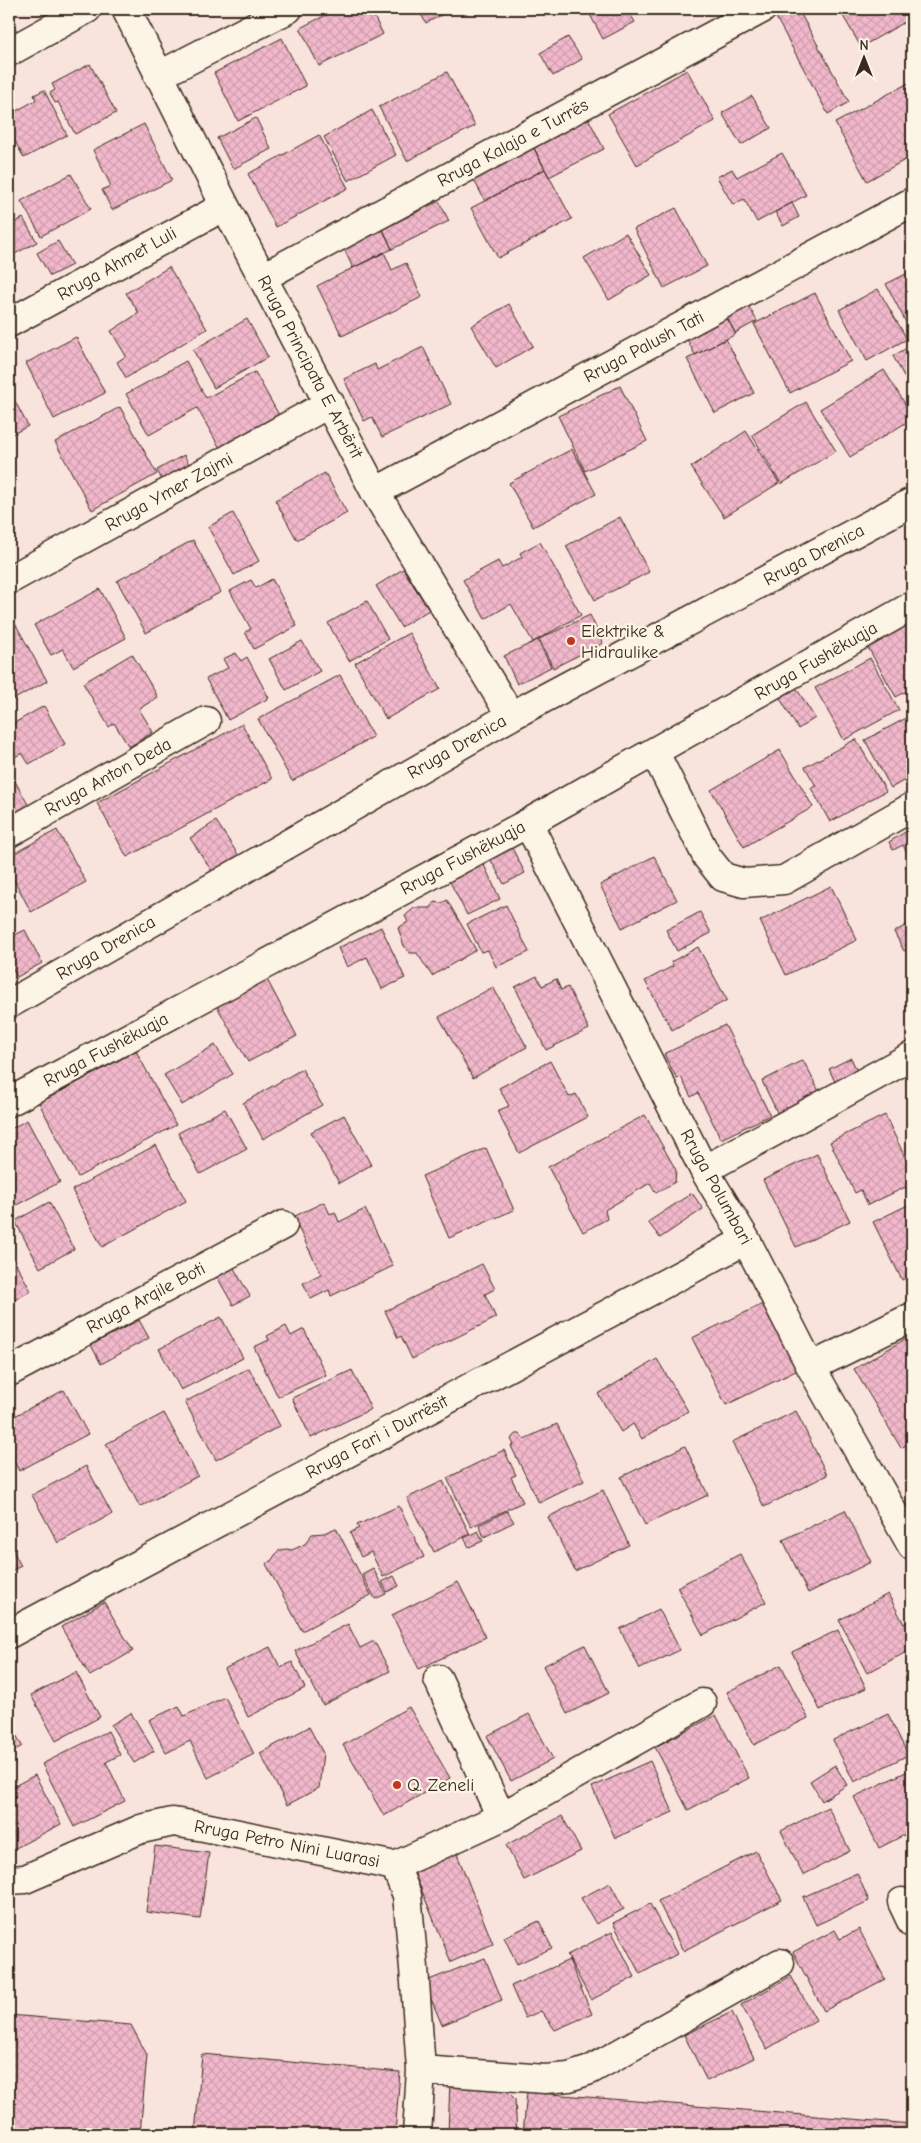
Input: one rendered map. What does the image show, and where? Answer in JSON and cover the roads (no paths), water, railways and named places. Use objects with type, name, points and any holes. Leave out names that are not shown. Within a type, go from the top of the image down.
[{"type":"street","points":[[9,52],[87,9]]},
{"type":"street","name":"Rruga Principata E Arbërit","points":[[126,9],[225,206],[375,492],[511,716]]},
{"type":"street","points":[[158,76],[288,9]]},
{"type":"street","name":"Rruga Kalaja e Turrës","points":[[263,277],[762,9]]},
{"type":"street","name":"Rruga Palush Tati","points":[[375,492],[912,202]]},
{"type":"street","name":"Rruga Ahmet Luli","points":[[9,323],[225,206]]},
{"type":"street","name":"Rruga Ymer Zajmi","points":[[9,580],[330,403]]},
{"type":"street","name":"Rruga Drenica","points":[[9,1004],[511,716],[912,502]]},
{"type":"street","name":"Rruga Fushëkuqja","points":[[9,1102],[528,823],[655,753],[912,606]]},
{"type":"street","name":"Rruga Anton Deda","points":[[9,833],[206,721]]},
{"type":"street","points":[[655,753],[707,858],[723,877],[744,883],[784,880],[912,807]]},
{"type":"street","name":"Rruga Polumbari","points":[[528,823],[704,1170],[746,1240],[812,1367],[912,1546]]},
{"type":"street","points":[[704,1170],[912,1056]]},
{"type":"street","name":"Rruga Arqile Boti","points":[[9,1372],[282,1225]]},
{"type":"street","name":"Rruga Fari i Durrësit","points":[[9,1634],[746,1240]]},
{"type":"street","points":[[812,1367],[912,1316]]},
{"type":"street","points":[[438,1679],[502,1817]]},
{"type":"street","points":[[395,1866],[502,1817],[702,1703]]},
{"type":"street","name":"Rruga Petro Nini Luarasi","points":[[9,1880],[24,1879],[141,1829],[173,1822],[395,1866],[407,1895],[414,1968],[421,2070],[417,2134]]},
{"type":"street","points":[[421,2070],[545,2079],[569,2077],[590,2070],[780,1963]]},
{"type":"place","name":"Elektrike & Hidraulike","points":[[571,641]]},
{"type":"place","name":"Q. Zeneli","points":[[397,1785]]}]
